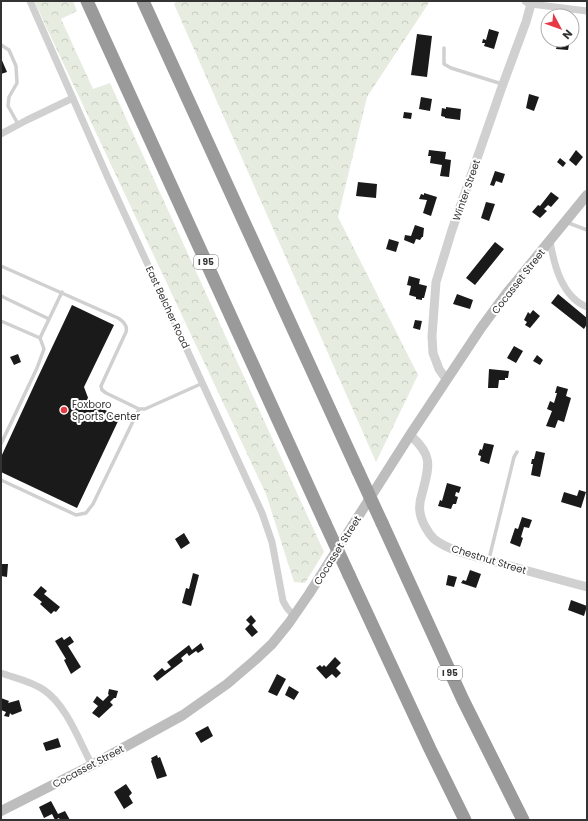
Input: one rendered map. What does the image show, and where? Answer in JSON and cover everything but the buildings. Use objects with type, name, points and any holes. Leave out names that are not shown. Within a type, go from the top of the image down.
[{"type":"highway","name":"I 95","points":[[87,1],[349,576],[465,820]]},
{"type":"highway","name":"I 95","points":[[143,1],[460,694],[523,820]]},
{"type":"main road","name":"Cocasset Street","points":[[1,811],[92,765],[168,724],[207,699],[240,674],[266,650],[294,616],[309,594],[446,379],[495,309],[587,195]]},
{"type":"street","name":"East Belcher Road","points":[[30,1],[108,178],[262,512],[272,542],[283,599],[286,607],[294,616]]},
{"type":"street","points":[[528,2],[587,10]]},
{"type":"street","name":"Winter Street","points":[[446,379],[439,369],[433,353],[432,336],[436,282],[452,230],[526,22],[528,2]]},
{"type":"street","points":[[1,134],[18,124],[73,98]]},
{"type":"street","points":[[550,241],[559,277],[563,285],[576,301],[587,307]]},
{"type":"street","name":"Chestnut Street","points":[[410,435],[420,444],[428,457],[428,470],[419,504],[420,512],[433,538],[448,547],[587,587]]},
{"type":"street","points":[[1,673],[36,686],[44,690],[52,697],[65,713],[92,765]]},
{"type":"lane","points":[[1,46],[9,50],[16,66],[17,83],[9,97],[8,106],[18,124]]},
{"type":"lane","points":[[444,48],[444,64],[451,68],[503,84]]},
{"type":"lane","points":[[565,221],[587,230]]},
{"type":"lane","points":[[1,266],[62,292],[124,322],[127,328],[126,332],[101,387],[102,391],[106,394],[139,409],[149,408],[203,383]]},
{"type":"lane","points":[[1,444],[37,368],[44,349],[40,338],[62,292]]},
{"type":"lane","points":[[1,296],[49,319]]},
{"type":"lane","points":[[1,321],[40,338]]},
{"type":"lane","points":[[1,480],[76,515],[86,513],[93,504],[139,409]]},
{"type":"lane","points":[[489,560],[516,452]]},
{"type":"green space","points":[[34,1],[73,1],[77,11],[61,19],[93,89],[110,83],[324,552],[305,583],[294,582],[266,494]]},
{"type":"green space","points":[[177,1],[430,1],[367,97],[338,217],[418,375],[376,462],[174,4]]},
{"type":"place","name":"Foxboro Sports Center","points":[[64,410]]}]
